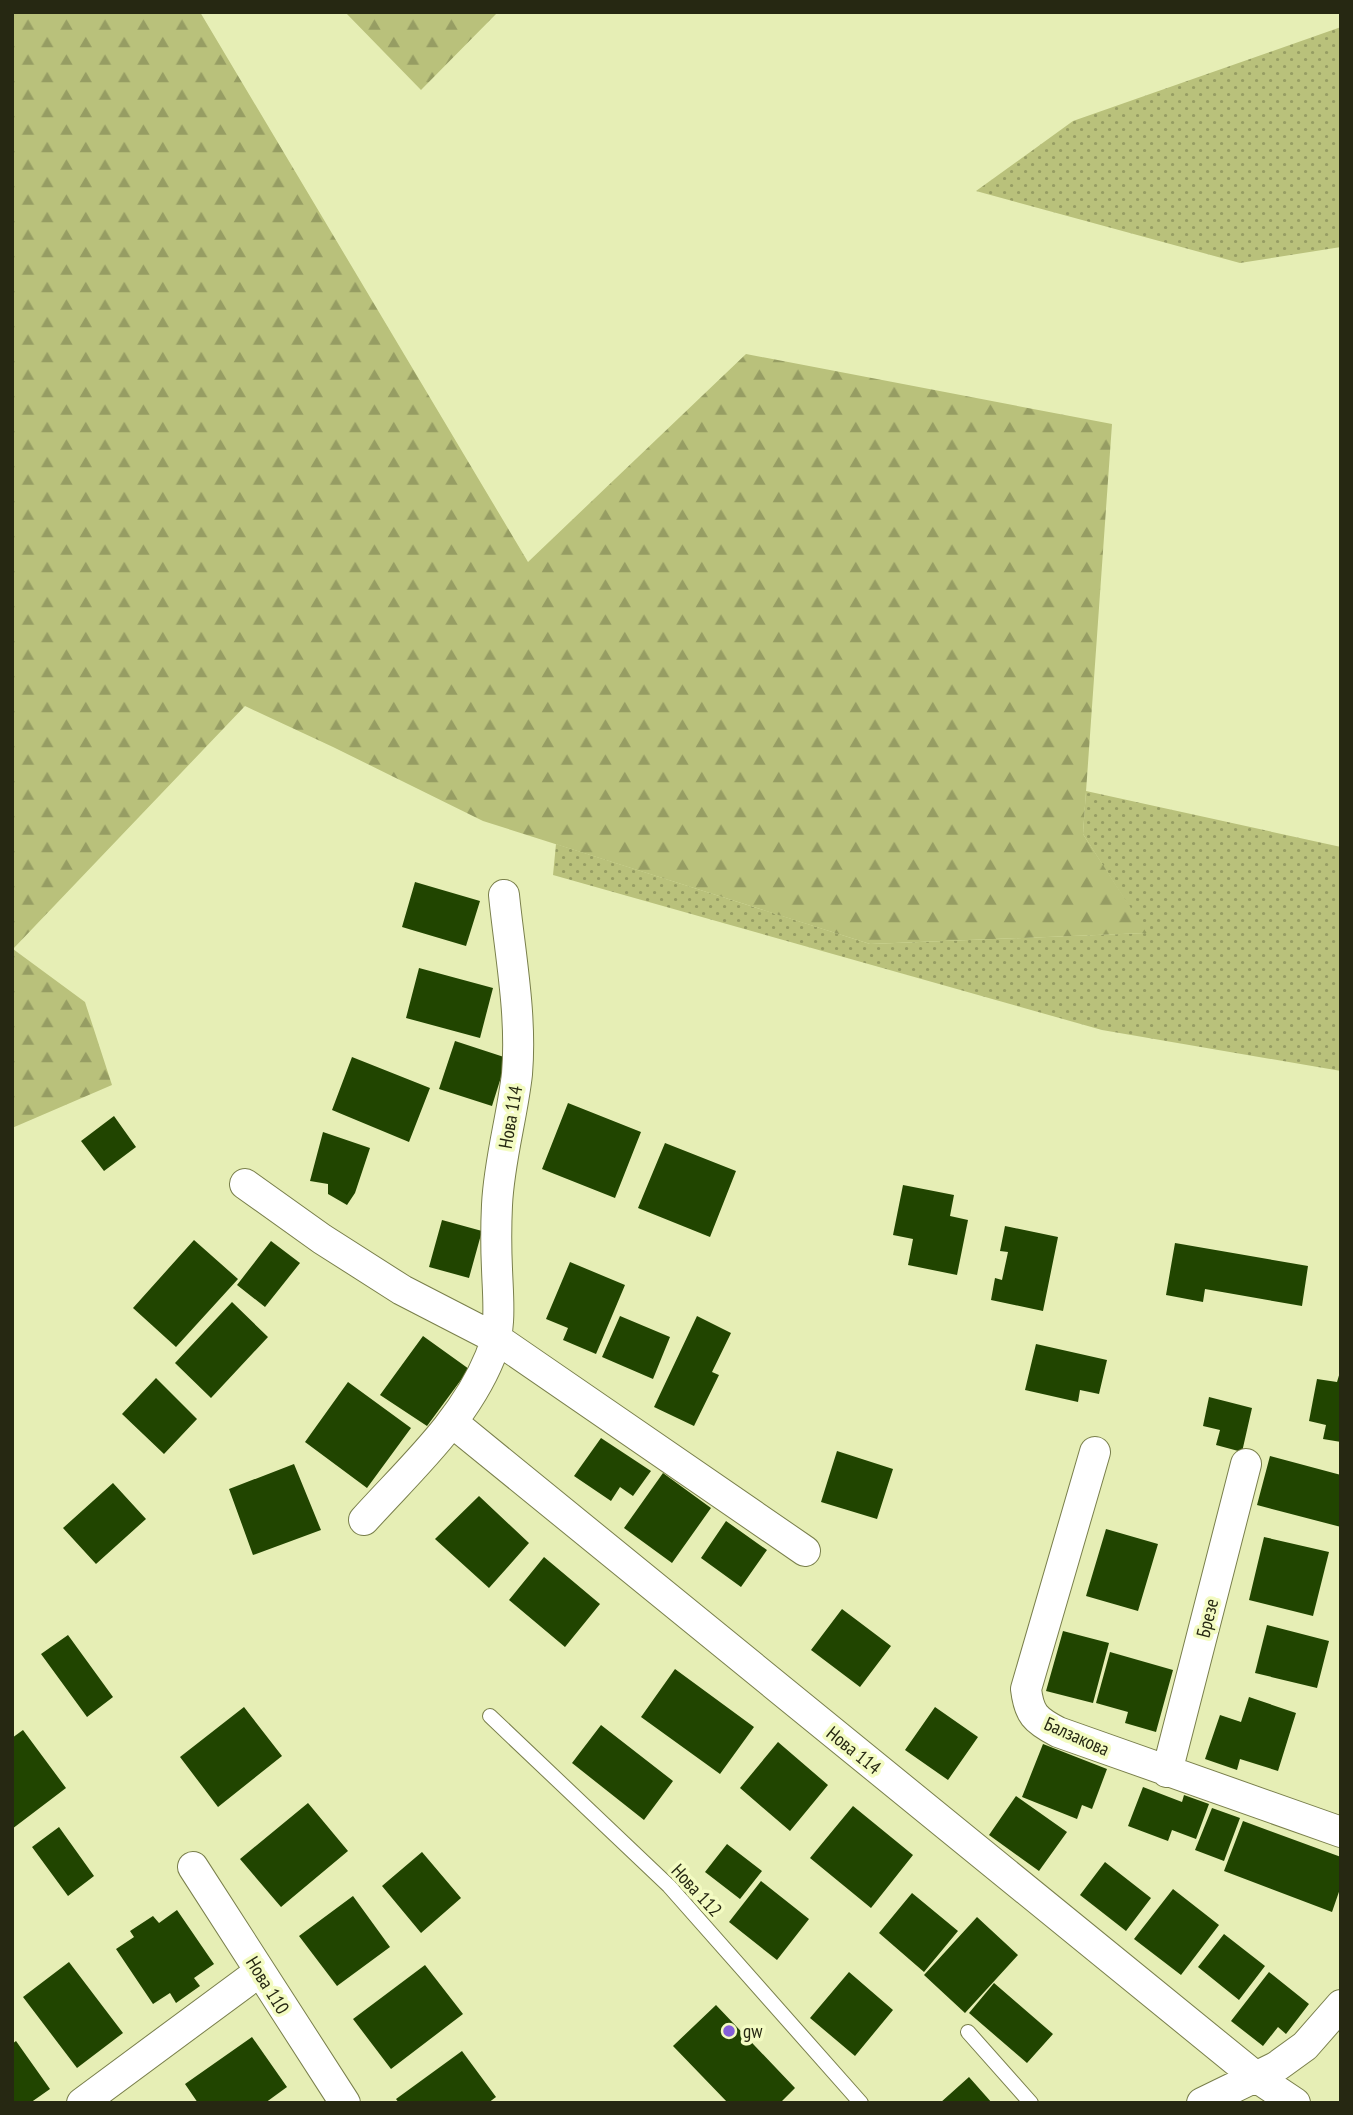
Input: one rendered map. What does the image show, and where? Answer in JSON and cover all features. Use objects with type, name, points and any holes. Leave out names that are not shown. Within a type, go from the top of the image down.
[{"type":"street","name":"Нова 114","points":[[364,1520],[452,1422],[478,1380],[497,1339],[497,1203],[517,1075],[518,1041],[504,895]]},
{"type":"street","points":[[245,1184],[322,1239],[402,1290],[497,1339],[804,1551]]},
{"type":"street","name":"Нова 114","points":[[452,1422],[1256,2077],[1295,2103]]},
{"type":"street","name":"Балзакова","points":[[1095,1452],[1026,1689],[1029,1708],[1041,1723],[1058,1732],[1341,1832]]},
{"type":"street","name":"Брезе","points":[[1167,1772],[1246,1464]]},
{"type":"street","name":"Нова 110","points":[[193,1867],[345,2103]]},
{"type":"street","points":[[82,2103],[260,1972]]},
{"type":"street","points":[[1202,2103],[1276,2067],[1304,2046],[1341,2005]]},
{"type":"lane","name":"Нова 112","points":[[490,1716],[669,1886],[861,2103]]},
{"type":"lane","points":[[968,2032],[1031,2103]]},
{"type":"green space","points":[[12,12],[200,12],[528,562],[746,354],[1112,424],[1083,834],[1147,933],[870,944],[483,821],[245,706],[13,949],[85,1002],[112,1085],[12,1128]]},
{"type":"green space","points":[[345,12],[498,12],[421,90]]},
{"type":"green space","points":[[1341,27],[1341,247],[1240,263],[976,191],[1073,121]]},
{"type":"green space","points":[[1086,791],[1341,847],[1341,1071],[1102,1030],[553,875],[556,844],[870,944],[1146,933],[1083,834]]},
{"type":"building","points":[[415,882],[480,901],[466,946],[402,927]]},
{"type":"building","points":[[419,968],[493,988],[480,1038],[406,1018]]},
{"type":"building","points":[[455,1041],[507,1058],[492,1106],[439,1089]]},
{"type":"building","points":[[352,1057],[430,1088],[409,1142],[332,1110]]},
{"type":"building","points":[[568,1103],[641,1132],[615,1198],[542,1169]]},
{"type":"building","points":[[114,1116],[136,1147],[104,1171],[81,1141]]},
{"type":"building","points":[[323,1132],[370,1148],[355,1193],[347,1205],[328,1194],[328,1184],[310,1181]]},
{"type":"building","points":[[665,1143],[736,1171],[710,1237],[638,1208]]},
{"type":"building","points":[[903,1185],[954,1195],[950,1216],[968,1220],[957,1275],[908,1265],[913,1239],[893,1235]]},
{"type":"building","points":[[442,1220],[482,1231],[469,1278],[429,1267]]},
{"type":"building","points":[[1005,1226],[1058,1237],[1043,1311],[991,1300],[995,1278],[1002,1280],[1008,1252],[1000,1251]]},
{"type":"building","points":[[194,1240],[238,1279],[176,1347],[133,1308]]},
{"type":"building","points":[[271,1241],[300,1263],[265,1307],[237,1285]]},
{"type":"building","points":[[1175,1243],[1308,1266],[1302,1306],[1205,1289],[1203,1302],[1166,1295]]},
{"type":"building","points":[[570,1262],[625,1285],[596,1354],[563,1340],[568,1328],[546,1319]]},
{"type":"building","points":[[232,1302],[268,1337],[211,1398],[175,1363]]},
{"type":"building","points":[[620,1316],[670,1337],[653,1379],[602,1357]]},
{"type":"building","points":[[697,1316],[731,1333],[712,1372],[719,1375],[694,1426],[654,1407]]},
{"type":"building","points":[[423,1336],[469,1369],[427,1426],[380,1395]]},
{"type":"building","points":[[1036,1344],[1107,1360],[1099,1394],[1080,1390],[1078,1402],[1025,1390]]},
{"type":"building","points":[[1340,1372],[1341,1442],[1323,1439],[1326,1425],[1309,1421],[1317,1379],[1337,1382]]},
{"type":"building","points":[[156,1378],[197,1419],[164,1454],[122,1414]]},
{"type":"building","points":[[348,1382],[411,1428],[367,1488],[305,1442]]},
{"type":"building","points":[[1209,1397],[1252,1408],[1242,1452],[1216,1445],[1220,1430],[1203,1426]]},
{"type":"building","points":[[601,1438],[651,1471],[633,1496],[620,1487],[611,1501],[574,1476]]},
{"type":"building","points":[[837,1451],[893,1469],[877,1519],[821,1502]]},
{"type":"building","points":[[1270,1456],[1341,1475],[1341,1527],[1257,1505]]},
{"type":"building","points":[[294,1464],[321,1530],[253,1555],[229,1489]]},
{"type":"building","points":[[663,1473],[711,1508],[672,1563],[624,1528]]},
{"type":"building","points":[[113,1483],[146,1519],[96,1564],[63,1528]]},
{"type":"building","points":[[479,1496],[529,1543],[489,1588],[435,1539]]},
{"type":"building","points":[[726,1521],[767,1550],[741,1587],[701,1558]]},
{"type":"building","points":[[1106,1529],[1158,1544],[1138,1611],[1086,1596]]},
{"type":"building","points":[[1264,1537],[1329,1552],[1313,1616],[1249,1600]]},
{"type":"building","points":[[544,1557],[600,1604],[565,1647],[509,1600]]},
{"type":"building","points":[[842,1609],[891,1646],[860,1687],[811,1650]]},
{"type":"building","points":[[1267,1625],[1329,1641],[1317,1688],[1255,1673]]},
{"type":"building","points":[[1063,1631],[1109,1643],[1093,1703],[1046,1691]]},
{"type":"building","points":[[68,1635],[113,1697],[87,1717],[41,1654]]},
{"type":"building","points":[[1110,1652],[1173,1670],[1156,1732],[1125,1723],[1128,1712],[1096,1703]]},
{"type":"building","points":[[675,1669],[754,1727],[720,1774],[641,1717]]},
{"type":"building","points":[[1249,1697],[1296,1713],[1278,1771],[1240,1759],[1237,1770],[1205,1759],[1220,1715],[1241,1722]]},
{"type":"building","points":[[244,1707],[282,1756],[218,1807],[180,1757]]},
{"type":"building","points":[[935,1707],[978,1737],[948,1780],[905,1750]]},
{"type":"building","points":[[601,1725],[673,1781],[644,1820],[572,1763]]},
{"type":"building","points":[[23,1730],[66,1788],[12,1829],[12,1738]]},
{"type":"building","points":[[778,1742],[828,1785],[790,1831],[740,1788]]},
{"type":"building","points":[[1043,1744],[1107,1769],[1092,1809],[1082,1805],[1077,1819],[1022,1797]]},
{"type":"building","points":[[1143,1787],[1182,1802],[1184,1795],[1209,1804],[1196,1839],[1172,1830],[1168,1841],[1128,1826]]},
{"type":"building","points":[[1016,1796],[1067,1832],[1039,1871],[989,1835]]},
{"type":"building","points":[[308,1803],[348,1851],[281,1907],[240,1859]]},
{"type":"building","points":[[853,1806],[913,1855],[871,1908],[810,1858]]},
{"type":"building","points":[[1212,1808],[1240,1818],[1224,1861],[1195,1850]]},
{"type":"building","points":[[1243,1821],[1341,1857],[1341,1886],[1332,1912],[1224,1871]]},
{"type":"building","points":[[59,1827],[94,1876],[68,1896],[32,1847]]},
{"type":"building","points":[[727,1844],[762,1871],[740,1899],[705,1872]]},
{"type":"building","points":[[422,1852],[461,1898],[421,1933],[382,1886]]},
{"type":"building","points":[[1105,1862],[1151,1898],[1126,1931],[1080,1895]]},
{"type":"building","points":[[761,1881],[809,1919],[777,1960],[729,1922]]},
{"type":"building","points":[[1173,1889],[1219,1925],[1181,1975],[1134,1939]]},
{"type":"building","points":[[912,1893],[958,1931],[924,1972],[879,1933]]},
{"type":"building","points":[[353,1896],[390,1947],[337,1986],[299,1936]]},
{"type":"building","points":[[177,1910],[214,1964],[194,1978],[200,1986],[176,2003],[170,1993],[153,2004],[116,1949],[134,1937],[130,1931],[153,1916],[159,1923]]},
{"type":"building","points":[[977,1917],[1018,1955],[965,2013],[924,1975]]},
{"type":"building","points":[[1224,1934],[1265,1966],[1239,2000],[1198,1967]]},
{"type":"building","points":[[69,1962],[123,2033],[77,2068],[23,1997]]},
{"type":"building","points":[[425,1965],[463,2014],[391,2069],[353,2019]]},
{"type":"building","points":[[849,1972],[893,2010],[855,2056],[810,2018]]},
{"type":"building","points":[[1269,1972],[1309,2004],[1286,2034],[1278,2027],[1263,2046],[1231,2021]]},
{"type":"building","points":[[994,1983],[1053,2034],[1027,2063],[969,2013]]},
{"type":"building","points":[[716,2005],[795,2088],[780,2103],[728,2103],[673,2046]]},
{"type":"building","points":[[252,2037],[287,2087],[265,2103],[198,2103],[185,2084]]},
{"type":"building","points":[[16,2041],[50,2089],[30,2103],[12,2103],[12,2044]]},
{"type":"building","points":[[462,2051],[496,2097],[488,2103],[399,2103],[396,2099]]},
{"type":"building","points":[[969,2077],[992,2103],[940,2103]]},
{"type":"place","name":"gw","points":[[729,2031]]}]
